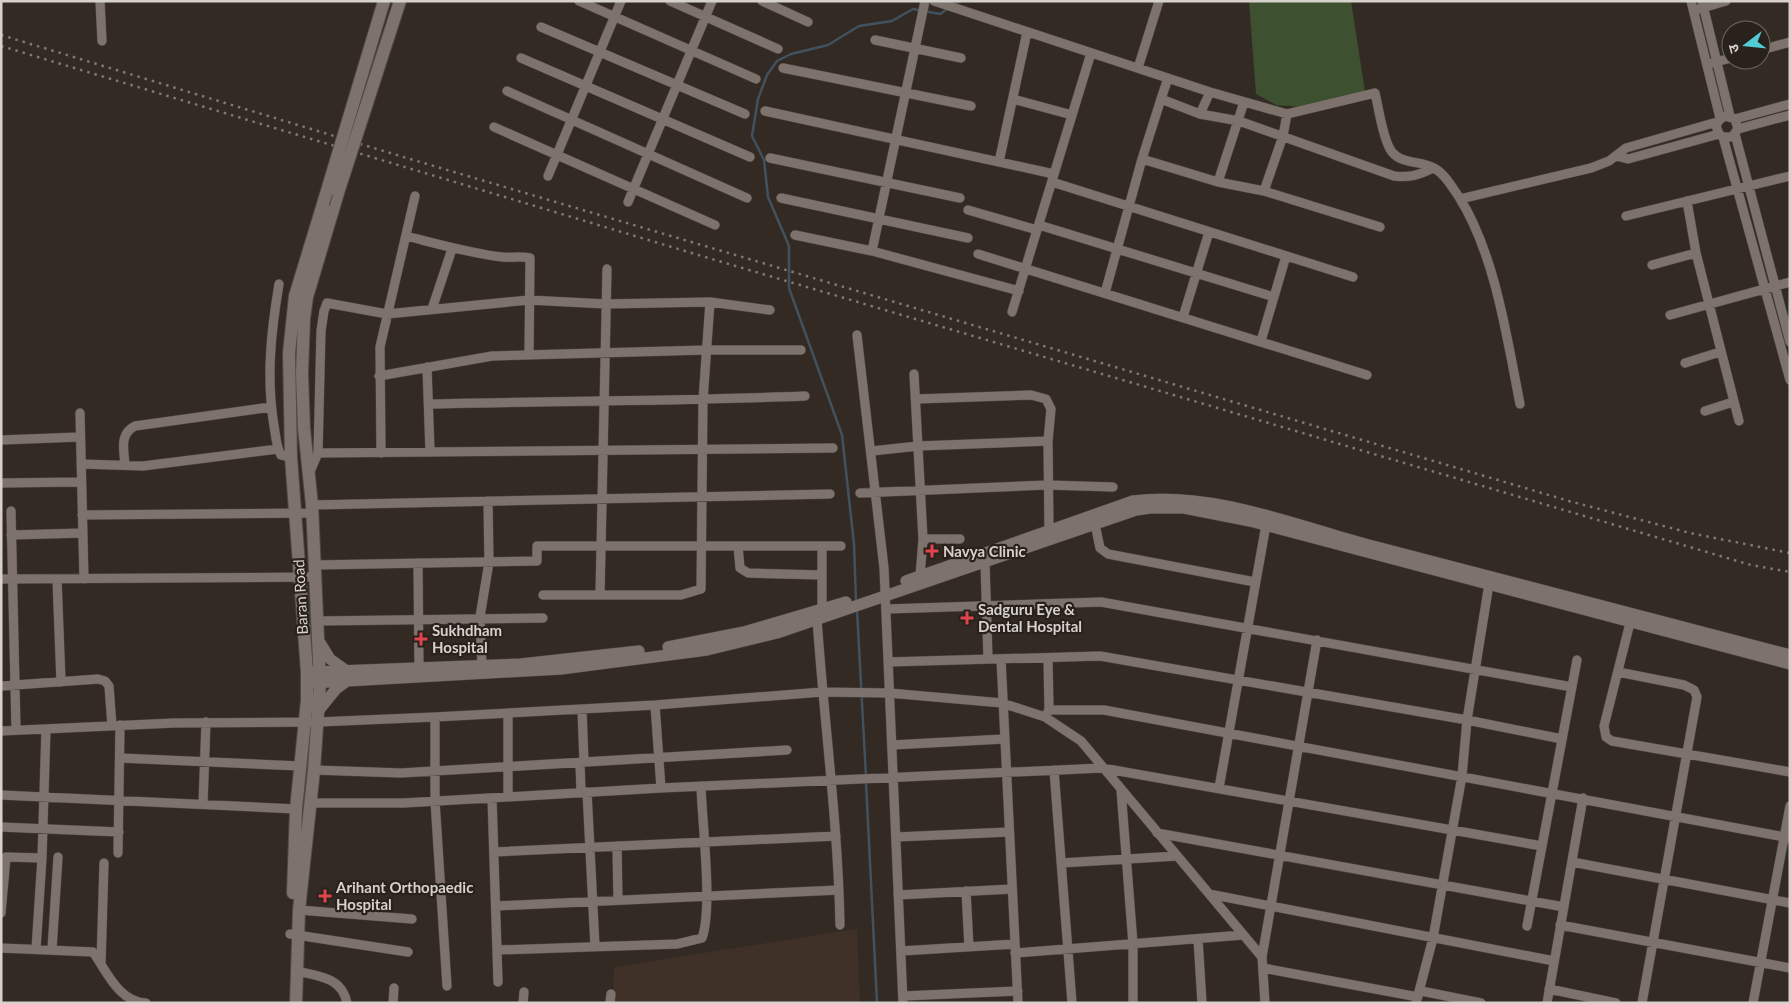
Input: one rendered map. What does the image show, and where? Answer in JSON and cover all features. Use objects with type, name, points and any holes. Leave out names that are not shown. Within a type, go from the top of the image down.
[{"type":"main road","name":"Baran Road","points":[[296,1003],[293,901],[296,809],[307,677],[297,514],[291,457],[289,401],[290,322],[297,287],[384,1]]},
{"type":"main road","name":"Baran Road","points":[[287,1003],[314,770],[320,677],[316,571],[302,374],[304,319],[312,280],[338,193],[400,1]]},
{"type":"street","points":[[100,1],[102,41]]},
{"type":"street","points":[[579,1],[756,79]]},
{"type":"street","points":[[548,176],[621,1]]},
{"type":"street","points":[[670,1],[778,50]]},
{"type":"street","points":[[628,202],[712,1]]},
{"type":"street","points":[[762,1],[808,22]]},
{"type":"street","points":[[934,1],[1210,92],[1287,114],[1375,93],[1390,149],[1397,157],[1433,168],[1444,177],[1460,199],[1477,236],[1497,294],[1520,404]]},
{"type":"street","points":[[1138,68],[1159,1]]},
{"type":"street","points":[[1726,1],[1692,6],[1719,120],[1716,126],[1721,136],[1737,189],[1790,380]]},
{"type":"street","points":[[872,251],[925,4]]},
{"type":"street","points":[[1703,4],[1790,342]]},
{"type":"street","points":[[541,27],[745,114]]},
{"type":"street","points":[[999,162],[1027,32]]},
{"type":"street","points":[[875,40],[961,58]]},
{"type":"street","points":[[1771,47],[1790,42]]},
{"type":"street","points":[[1012,312],[1091,52]]},
{"type":"street","points":[[521,58],[750,158]]},
{"type":"street","points":[[1707,64],[1721,60]]},
{"type":"street","points":[[782,68],[971,106]]},
{"type":"street","points":[[1106,293],[1142,159],[1168,78]]},
{"type":"street","points":[[507,91],[747,198]]},
{"type":"street","points":[[1200,114],[1210,92]]},
{"type":"street","points":[[1013,99],[1072,115]]},
{"type":"street","points":[[1161,99],[1200,114],[1239,121],[1394,176],[1406,178],[1418,176],[1433,168]]},
{"type":"street","points":[[1218,182],[1244,102]]},
{"type":"street","points":[[1460,199],[1579,171],[1617,156],[1626,148],[1719,120],[1790,104]]},
{"type":"street","points":[[765,111],[896,138],[999,162],[1053,178],[1130,207],[1353,277]]},
{"type":"street","points":[[1264,191],[1283,136],[1287,114]]},
{"type":"street","points":[[1617,156],[1628,159],[1736,132],[1790,115]]},
{"type":"street","points":[[494,127],[715,225]]},
{"type":"street","points":[[770,158],[960,198]]},
{"type":"street","points":[[1142,159],[1218,182],[1264,191],[1380,226]]},
{"type":"street","points":[[1626,216],[1790,176]]},
{"type":"street","points":[[381,453],[380,347],[415,196]]},
{"type":"street","points":[[781,198],[968,238]]},
{"type":"street","points":[[1687,201],[1696,253],[1739,421]]},
{"type":"street","points":[[968,210],[1118,249],[1274,297]]},
{"type":"street","points":[[1183,317],[1209,232]]},
{"type":"street","points":[[795,235],[872,251],[1019,291]]},
{"type":"street","points":[[406,236],[452,248],[505,257],[530,258],[529,355]]},
{"type":"street","points":[[432,309],[452,248]]},
{"type":"street","points":[[1652,265],[1696,253]]},
{"type":"street","points":[[978,254],[1367,375]]},
{"type":"street","points":[[1261,341],[1286,256]]},
{"type":"street","points":[[600,595],[607,268]]},
{"type":"street","points":[[1670,315],[1790,282]]},
{"type":"street","points":[[279,284],[270,347],[271,406],[278,449],[281,455],[291,457]]},
{"type":"street","points":[[308,476],[318,453],[321,331],[327,303],[387,314],[529,300],[606,304],[710,302],[770,310]]},
{"type":"street","points":[[543,595],[681,595],[701,589],[703,400],[710,302]]},
{"type":"street","points":[[857,335],[877,493],[885,592],[903,999],[1018,991]]},
{"type":"street","points":[[380,376],[492,356],[706,350],[801,350]]},
{"type":"street","points":[[1685,363],[1720,352]]},
{"type":"street","points":[[427,367],[430,452]]},
{"type":"street","points":[[914,374],[923,539],[920,576]]},
{"type":"street","points":[[916,399],[1031,395],[1046,399],[1051,409],[1048,441],[1050,531]]},
{"type":"street","points":[[428,404],[603,399],[703,400],[805,396]]},
{"type":"street","points":[[1705,411],[1733,402]]},
{"type":"street","points":[[125,465],[123,437],[127,430],[135,426],[271,406]]},
{"type":"street","points":[[80,413],[84,579]]},
{"type":"street","points":[[1,440],[80,437]]},
{"type":"street","points":[[872,451],[918,446],[1048,441]]},
{"type":"street","points":[[318,453],[833,448]]},
{"type":"street","points":[[81,464],[143,466],[278,449]]},
{"type":"street","points":[[1,483],[81,482]]},
{"type":"street","points":[[860,493],[920,492],[1048,485],[1113,487]]},
{"type":"street","points":[[82,515],[297,514],[312,509],[488,501],[830,494]]},
{"type":"street","points":[[885,592],[920,576],[1133,501],[1150,499],[1185,500],[1288,521],[1630,623],[1790,664]]},
{"type":"street","points":[[482,666],[480,617],[489,562],[488,501]]},
{"type":"street","points":[[307,677],[495,674],[618,662],[736,644],[868,597],[985,562],[1136,510],[1168,508],[1200,511],[1266,525],[1790,655]]},
{"type":"street","points":[[11,511],[16,730]]},
{"type":"street","points":[[1095,524],[1100,548],[1108,554],[1254,582]]},
{"type":"street","points":[[1219,788],[1254,582],[1266,525]]},
{"type":"street","points":[[11,535],[83,533]]},
{"type":"street","points":[[923,539],[960,538]]},
{"type":"street","points":[[1,579],[301,577],[316,571],[418,563],[537,560],[537,546],[841,546]]},
{"type":"street","points":[[738,546],[740,568],[748,573],[822,575]]},
{"type":"street","points":[[822,546],[820,614],[822,692],[832,781],[840,925]]},
{"type":"street","points":[[985,562],[988,659]]},
{"type":"street","points":[[418,563],[418,669]]},
{"type":"street","points":[[57,579],[61,682]]},
{"type":"street","points":[[1418,997],[1432,938],[1462,776],[1467,720],[1490,580]]},
{"type":"street","points":[[886,609],[1101,602],[1572,687]]},
{"type":"street","points":[[318,716],[336,689],[348,677],[418,669],[560,660],[676,646],[729,636],[820,614]]},
{"type":"street","points":[[318,621],[480,617],[544,618]]},
{"type":"street","points":[[1630,623],[1604,726],[1606,737],[1612,741],[1790,772]]},
{"type":"street","points":[[1266,1003],[1262,957],[1317,640]]},
{"type":"street","points":[[319,641],[330,659],[348,677]]},
{"type":"street","points":[[888,662],[1100,656],[1237,682],[1308,692],[1467,720],[1562,740]]},
{"type":"street","points":[[1047,713],[1048,658]]},
{"type":"street","points":[[1001,659],[1005,772],[1018,1003]]},
{"type":"street","points":[[1527,926],[1577,660]]},
{"type":"street","points":[[1618,672],[1684,685],[1694,690],[1698,697],[1678,816],[1663,880],[1642,1003]]},
{"type":"street","points":[[1,686],[98,679],[105,681],[109,686],[120,758],[118,853]]},
{"type":"street","points":[[1,731],[206,722],[304,722],[318,716],[435,717],[655,705],[822,692],[889,693],[1002,703],[1047,713],[1104,710],[1787,837]]},
{"type":"street","points":[[655,705],[661,788]]},
{"type":"street","points":[[582,709],[582,763],[590,848],[594,946]]},
{"type":"street","points":[[508,713],[508,797]]},
{"type":"street","points":[[1047,713],[1081,741],[1262,957]]},
{"type":"street","points":[[435,717],[435,801],[447,986]]},
{"type":"street","points":[[203,804],[206,722]]},
{"type":"street","points":[[36,949],[45,828],[46,729]]},
{"type":"street","points":[[892,745],[1004,738]]},
{"type":"street","points":[[314,770],[402,773],[787,750]]},
{"type":"street","points":[[120,758],[300,766]]},
{"type":"street","points":[[310,803],[435,801],[701,786],[1102,768],[1542,846]]},
{"type":"street","points":[[1054,770],[1072,1003]]},
{"type":"street","points":[[497,950],[677,944],[702,938],[705,930],[706,896],[701,786]]},
{"type":"street","points":[[1121,790],[1132,944],[1133,1003]]},
{"type":"street","points":[[1,795],[296,809]]},
{"type":"street","points":[[492,798],[498,982]]},
{"type":"street","points":[[1546,1003],[1583,798]]},
{"type":"street","points":[[1753,1003],[1772,900],[1787,837],[1790,806]]},
{"type":"street","points":[[1,826],[119,832]]},
{"type":"street","points":[[896,837],[1009,832]]},
{"type":"street","points":[[1157,833],[1564,907]]},
{"type":"street","points":[[494,852],[836,836]]},
{"type":"street","points":[[617,846],[618,900]]},
{"type":"street","points":[[1,913],[4,856],[42,858]]},
{"type":"street","points":[[1061,863],[1177,856]]},
{"type":"street","points":[[52,949],[58,857]]},
{"type":"street","points":[[1572,862],[1790,903]]},
{"type":"street","points":[[101,963],[104,863]]},
{"type":"street","points":[[898,894],[1012,889]]},
{"type":"street","points":[[496,906],[839,890]]},
{"type":"street","points":[[966,891],[969,947]]},
{"type":"street","points":[[1209,894],[1554,961]]},
{"type":"street","points":[[299,910],[412,919]]},
{"type":"street","points":[[1560,925],[1653,944],[1790,968]]},
{"type":"street","points":[[294,934],[408,952]]},
{"type":"street","points":[[901,951],[969,947],[1068,949],[1243,935]]},
{"type":"street","points":[[1198,939],[1202,1003]]},
{"type":"street","points":[[1,948],[93,952],[124,996],[136,1002],[146,1003]]},
{"type":"street","points":[[1263,968],[1418,997],[1481,1003]]},
{"type":"street","points":[[296,971],[338,983],[345,992],[347,1003]]},
{"type":"street","points":[[393,1003],[394,988]]},
{"type":"street","points":[[1549,989],[1616,1003]]},
{"type":"street","points":[[523,1003],[524,992]]},
{"type":"shaded area","points":[[857,929],[860,1003],[613,1003],[614,967]]},
{"type":"green space","points":[[1249,1],[1351,1],[1365,92],[1301,107],[1276,105],[1256,94]]},
{"type":"waterway","points":[[953,4],[961,1]]},
{"type":"waterway","points":[[856,602],[854,544],[842,435],[789,288],[789,246],[768,197],[764,160],[752,136],[758,99],[767,75],[777,61],[791,54],[828,45],[859,26],[892,21],[913,9],[940,14],[949,8]]},
{"type":"waterway","points":[[857,610],[866,777]]},
{"type":"waterway","points":[[866,782],[877,1003]]},
{"type":"railway","points":[[1,35],[410,159],[1569,501],[1690,533],[1790,553]]},
{"type":"railway","points":[[1,46],[705,257],[1608,523],[1751,565],[1790,572]]},
{"type":"place","name":"Navya Clinic","points":[[932,551]]},
{"type":"place","name":"Sadguru Eye & Dental Hospital","points":[[967,618]]},
{"type":"place","name":"Sukhdham Hospital","points":[[421,639]]},
{"type":"place","name":"Arihant Orthopaedic Hospital","points":[[325,896]]}]
